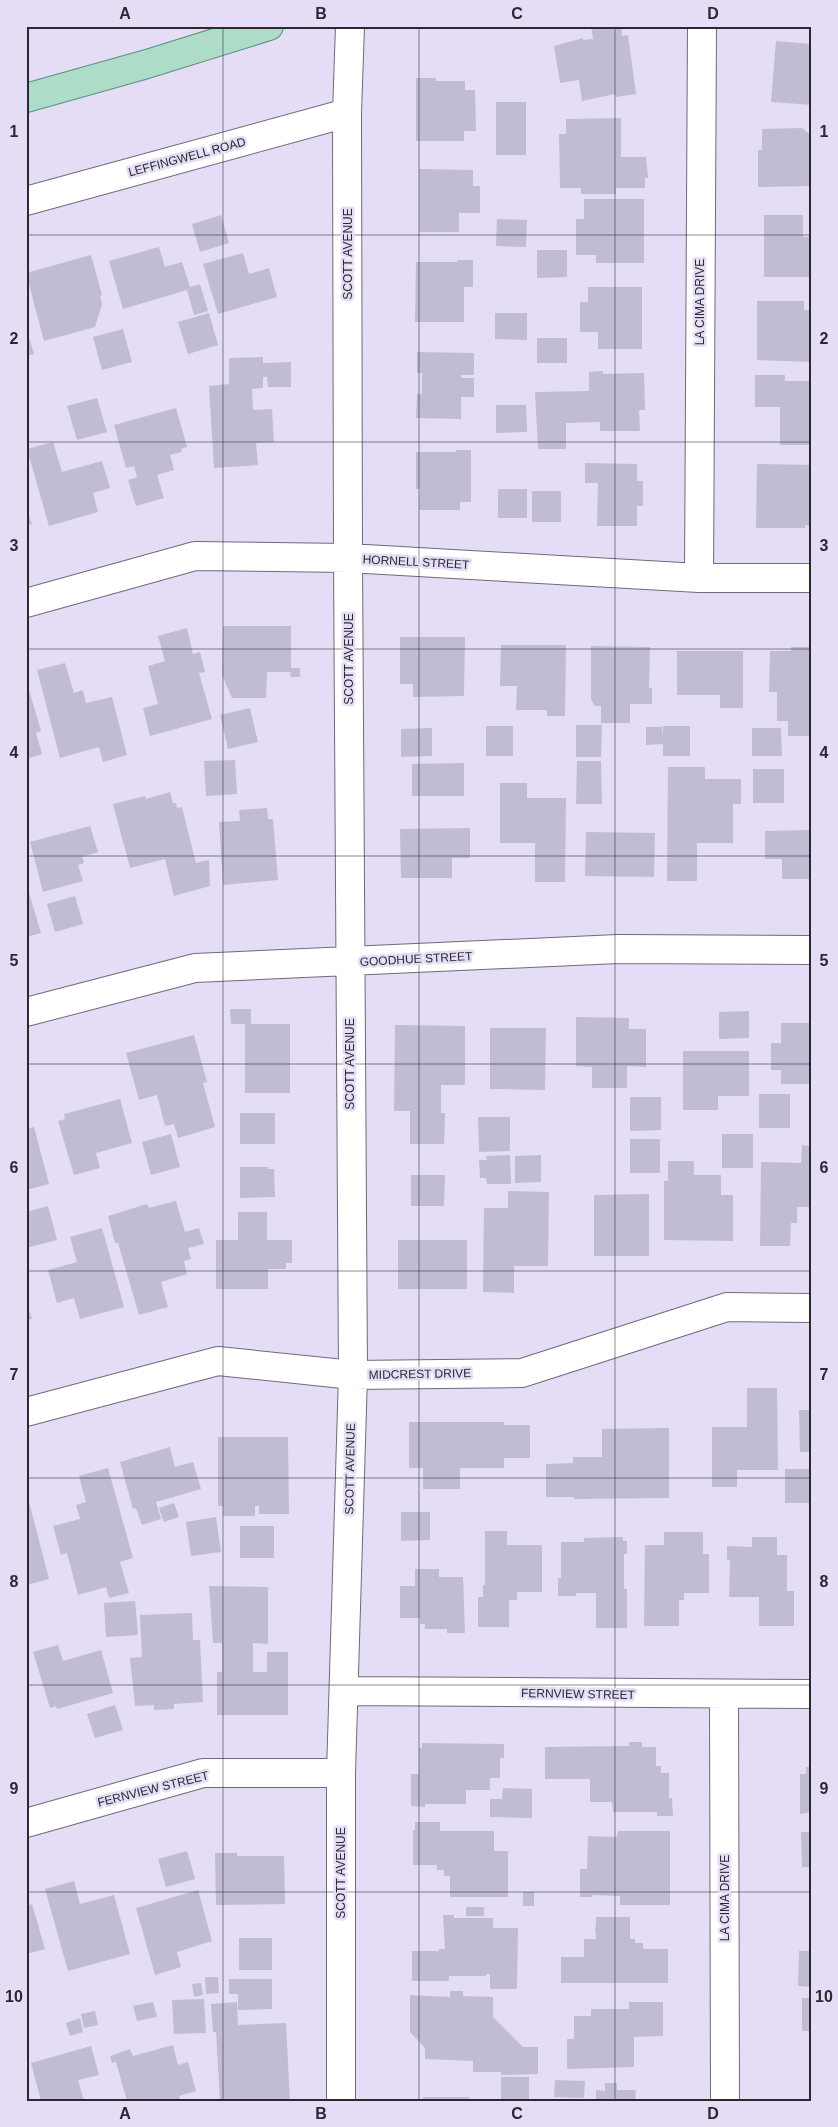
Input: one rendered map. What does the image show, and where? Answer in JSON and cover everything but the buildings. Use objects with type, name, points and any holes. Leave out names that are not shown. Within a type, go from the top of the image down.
[{"type":"main road","points":[[26,98],[147,64],[269,26]]},
{"type":"street","name":"SCOTT AVENUE","points":[[341,2101],[341,1773],[345,1691],[353,1375],[347,113],[350,26]]},
{"type":"street","name":"LA CIMA DRIVE","points":[[698,578],[702,26]]},
{"type":"street","name":"LEFFINGWELL ROAD","points":[[26,201],[347,113]]},
{"type":"street","name":"HORNELL STREET","points":[[26,602],[195,556],[348,558],[698,578],[812,578]]},
{"type":"street","name":"GOODHUE STREET","points":[[26,1012],[195,968],[618,949],[812,950]]},
{"type":"street","name":"MIDCREST DRIVE","points":[[26,1412],[218,1361],[353,1375],[522,1372],[727,1307],[812,1308]]},
{"type":"street","name":"FERNVIEW STREET","points":[[345,1691],[724,1695],[812,1694]]},
{"type":"street","name":"LA CIMA DRIVE","points":[[724,1695],[725,2101]]},
{"type":"street","name":"FERNVIEW STREET","points":[[26,1823],[203,1773],[341,1773]]}]
